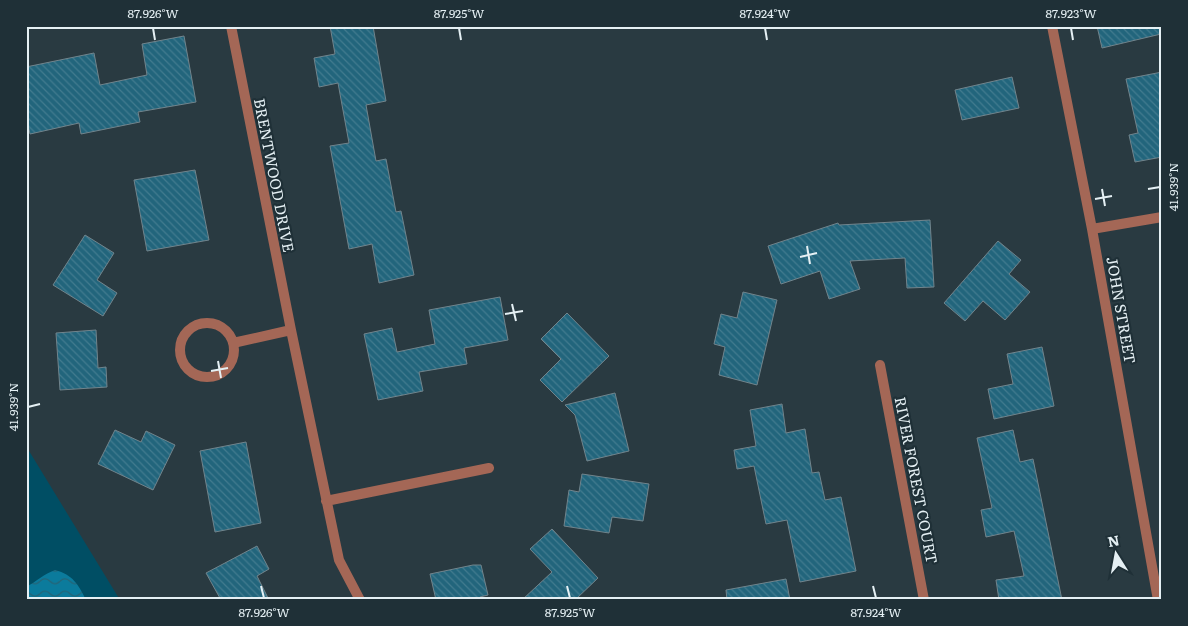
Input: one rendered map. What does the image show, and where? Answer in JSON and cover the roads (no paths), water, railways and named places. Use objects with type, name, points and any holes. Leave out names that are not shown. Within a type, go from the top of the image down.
[{"type":"street","name":"BRENTWOOD DRIVE","points":[[231,26],[290,330],[339,560],[360,600]]},
{"type":"street","name":"JOHN STREET","points":[[1052,26],[1092,229],[1158,600]]},
{"type":"street","points":[[1092,229],[1162,217]]},
{"type":"street","points":[[206,323],[215,324],[225,330],[233,343],[233,356],[227,368],[209,377],[199,376],[189,370],[183,363],[180,353],[181,341],[187,331],[194,326],[206,323]]},
{"type":"street","points":[[233,343],[290,330]]},
{"type":"street","name":"RIVER FOREST COURT","points":[[880,365],[924,600]]},
{"type":"street","points":[[326,501],[489,468]]},
{"type":"water","points":[[55,570],[71,577],[86,600],[26,600],[26,587]]}]
